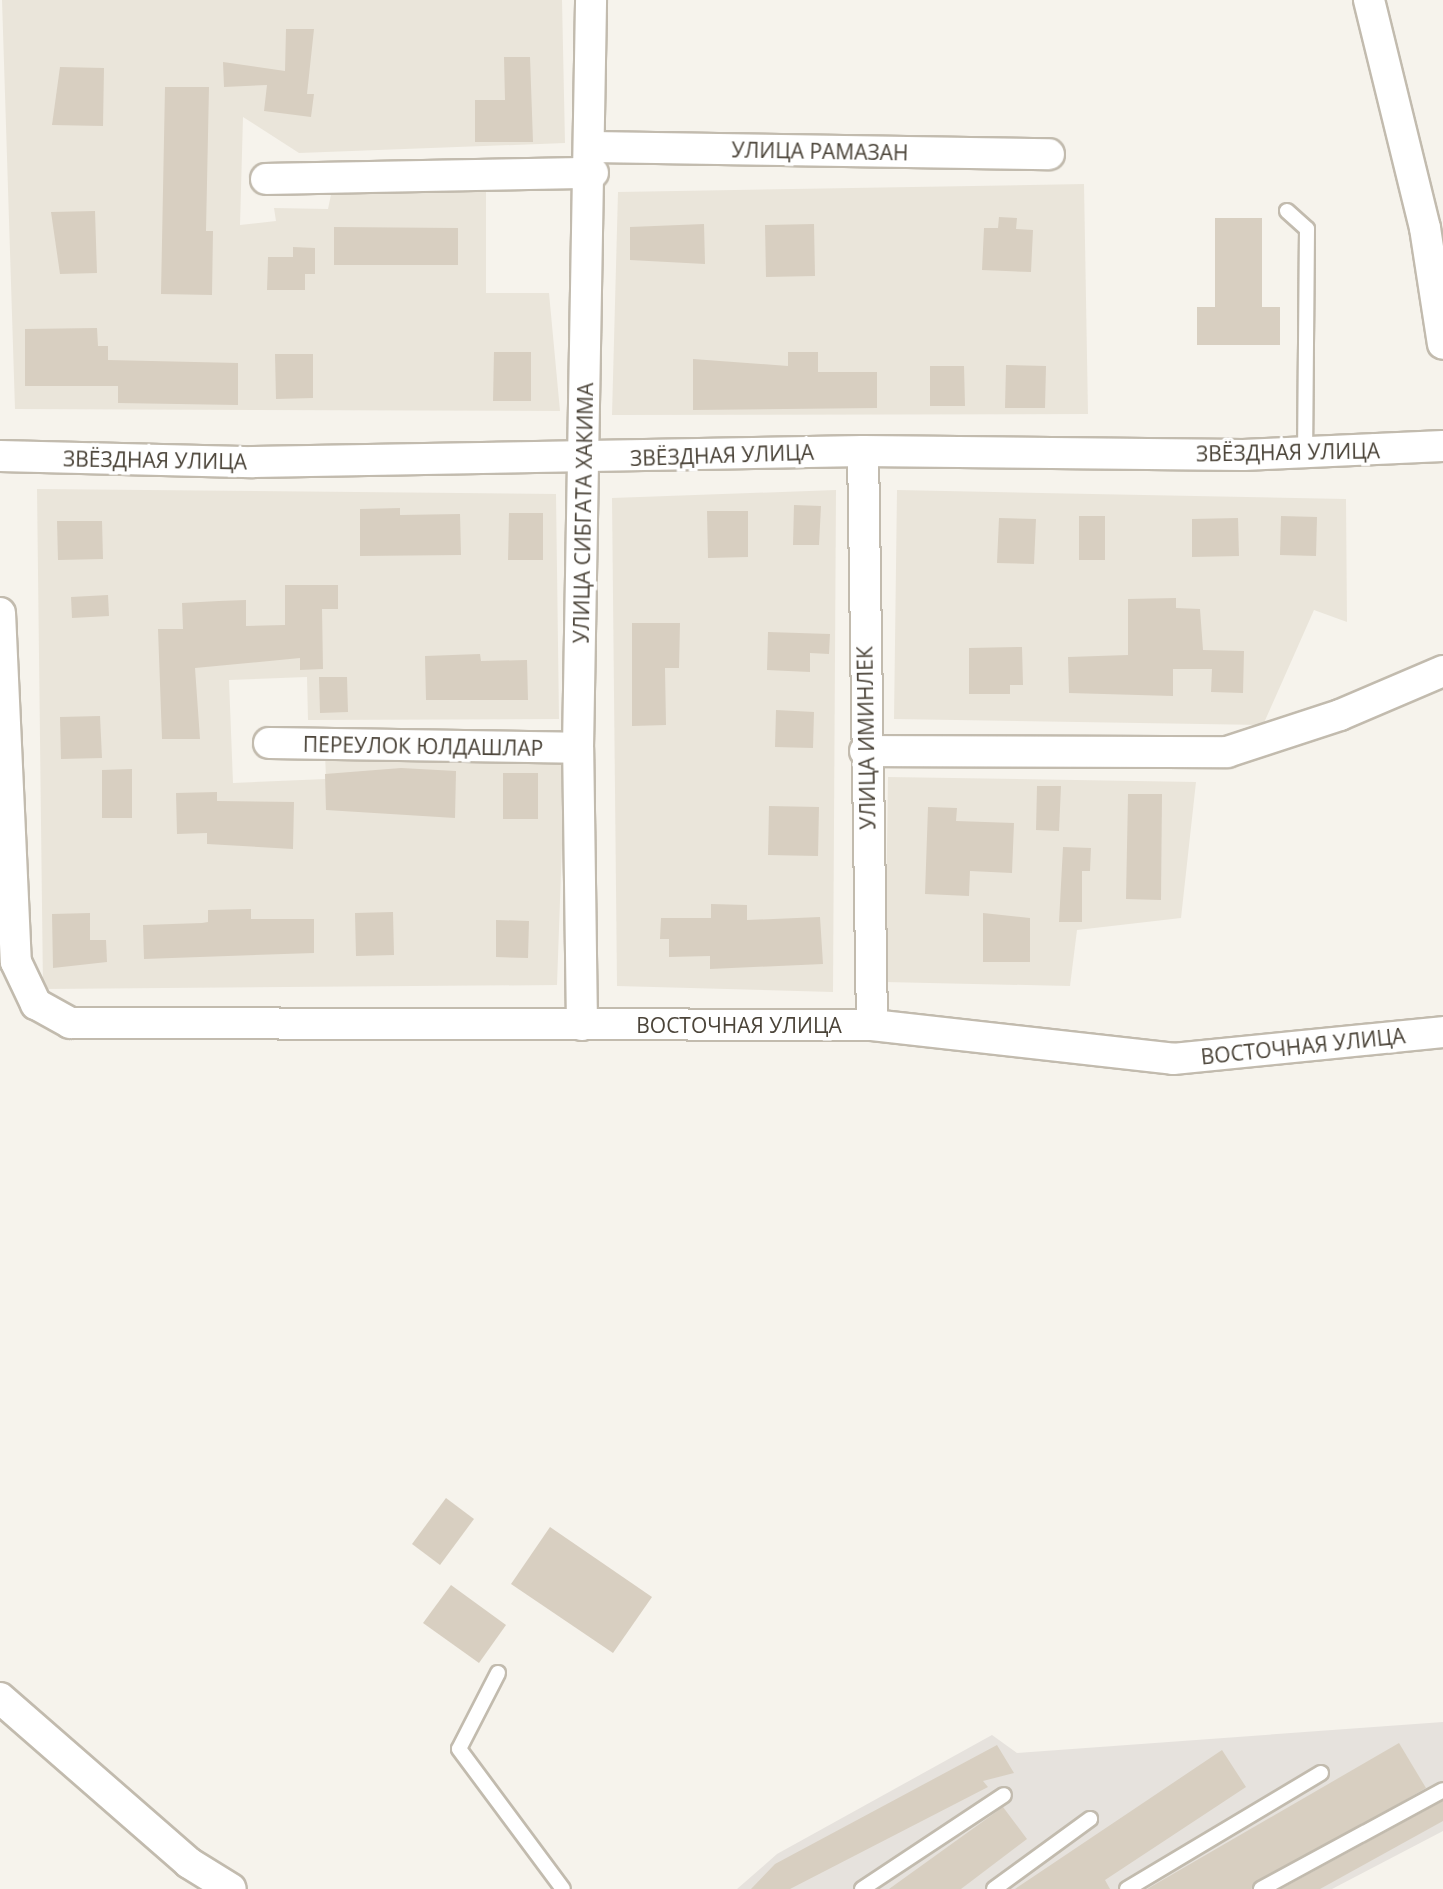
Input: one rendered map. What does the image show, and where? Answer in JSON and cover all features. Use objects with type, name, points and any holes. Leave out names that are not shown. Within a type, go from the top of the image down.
[{"type":"street","name":"УЛИЦА СИБГАТА ХАКИМА","points":[[582,1026],[578,748],[592,160],[592,0]]},
{"type":"street","points":[[1370,0],[1425,228],[1443,344]]},
{"type":"street","name":"УЛИЦА РАМАЗАН","points":[[266,179],[592,160],[1049,154]]},
{"type":"street","name":"ЗВЁЗДНАЯ УЛИЦА","points":[[0,456],[584,459],[863,451],[1305,453],[1443,446]]},
{"type":"street","name":"УЛИЦА ИМИНЛЕК","points":[[863,451],[865,751],[872,1025]]},
{"type":"street","name":"ВОСТОЧНАЯ УЛИЦА","points":[[0,613],[16,962],[36,1004],[70,1023],[872,1025],[1173,1059],[1443,1032]]},
{"type":"street","points":[[865,751],[1227,752],[1340,715],[1443,671]]},
{"type":"street","name":"ПЕРЕУЛОК ЮЛДАШЛАР","points":[[269,743],[578,748]]},
{"type":"street","points":[[0,1698],[189,1863],[232,1889]]},
{"type":"lane","points":[[1287,211],[1307,229],[1305,453]]},
{"type":"lane","points":[[498,1674],[459,1749],[563,1889]]},
{"type":"lane","points":[[1127,1889],[1321,1773]]},
{"type":"lane","points":[[1261,1889],[1443,1790]]},
{"type":"lane","points":[[862,1889],[1004,1795]]},
{"type":"lane","points":[[995,1889],[1090,1819]]},
{"type":"shaded area","points":[[2,0],[562,0],[565,143],[299,153],[243,117],[240,225],[276,221],[274,208],[328,209],[333,185],[486,188],[486,293],[549,293],[560,411],[15,409]]},
{"type":"shaded area","points":[[1084,184],[1088,414],[612,415],[618,192]]},
{"type":"shaded area","points":[[37,489],[556,494],[559,719],[308,720],[307,677],[229,680],[233,783],[326,779],[325,753],[565,760],[557,985],[43,989]]},
{"type":"shaded area","points":[[836,490],[833,992],[617,986],[612,498]]},
{"type":"shaded area","points":[[897,490],[1346,499],[1347,622],[1314,610],[1263,725],[894,719]]},
{"type":"shaded area","points":[[888,777],[1196,782],[1181,918],[1077,930],[1070,986],[885,982]]},
{"type":"shaded area","points":[[1443,1722],[1443,1831],[1332,1889],[737,1889],[777,1854],[992,1735],[1017,1753]]},
{"type":"building","points":[[286,29],[314,29],[307,94],[314,94],[311,117],[264,111],[267,85],[224,87],[223,62],[285,71]]},
{"type":"building","points":[[504,57],[530,57],[533,142],[475,142],[475,100],[505,100]]},
{"type":"building","points":[[60,67],[104,68],[103,126],[52,125]]},
{"type":"building","points":[[165,87],[209,87],[206,231],[213,231],[212,295],[161,294]]},
{"type":"building","points":[[95,211],[97,273],[60,274],[51,212]]},
{"type":"building","points":[[999,217],[1017,218],[1016,229],[1033,230],[1031,272],[982,270],[984,228],[998,228]]},
{"type":"building","points":[[1215,218],[1262,218],[1262,307],[1280,307],[1280,345],[1197,345],[1197,307],[1215,307]]},
{"type":"building","points":[[704,224],[705,264],[630,260],[630,227]]},
{"type":"building","points":[[814,224],[815,276],[766,277],[765,225]]},
{"type":"building","points":[[334,227],[458,228],[458,265],[334,265]]},
{"type":"building","points":[[293,247],[315,248],[315,274],[305,274],[305,290],[267,290],[268,257],[293,257]]},
{"type":"building","points":[[97,328],[98,346],[108,346],[108,360],[238,363],[238,405],[118,403],[118,386],[25,386],[25,329]]},
{"type":"building","points":[[494,352],[531,352],[531,401],[493,401]]},
{"type":"building","points":[[788,352],[818,352],[818,372],[877,372],[877,408],[693,410],[693,359],[788,366]]},
{"type":"building","points":[[275,354],[313,354],[313,398],[276,399]]},
{"type":"building","points":[[1006,365],[1046,366],[1045,408],[1005,408]]},
{"type":"building","points":[[930,366],[964,366],[965,406],[930,406]]},
{"type":"building","points":[[794,505],[821,506],[819,545],[793,545]]},
{"type":"building","points":[[400,508],[400,515],[460,514],[461,555],[360,556],[360,509]]},
{"type":"building","points":[[707,511],[748,511],[748,557],[708,558]]},
{"type":"building","points":[[509,513],[543,513],[543,560],[508,560]]},
{"type":"building","points":[[1079,516],[1105,516],[1105,560],[1079,560]]},
{"type":"building","points":[[1281,516],[1317,517],[1316,556],[1280,555]]},
{"type":"building","points":[[999,518],[1036,519],[1034,564],[997,563]]},
{"type":"building","points":[[1238,518],[1239,556],[1192,557],[1192,519]]},
{"type":"building","points":[[57,521],[102,521],[103,559],[58,560]]},
{"type":"building","points":[[285,585],[338,585],[338,609],[322,609],[323,669],[300,670],[300,658],[195,668],[200,739],[162,739],[158,629],[183,629],[182,603],[246,600],[246,626],[285,625]]},
{"type":"building","points":[[108,595],[109,616],[72,618],[71,597]]},
{"type":"building","points":[[1176,598],[1176,608],[1200,609],[1203,650],[1244,651],[1243,693],[1211,692],[1212,669],[1173,669],[1173,696],[1069,693],[1068,657],[1128,655],[1128,599]]},
{"type":"building","points":[[632,623],[680,623],[679,668],[665,668],[666,725],[632,726]]},
{"type":"building","points":[[768,632],[830,634],[829,654],[810,653],[810,672],[767,670]]},
{"type":"building","points":[[1022,647],[1023,685],[1010,685],[1010,694],[969,694],[969,648]]},
{"type":"building","points":[[480,654],[481,661],[527,660],[528,700],[426,700],[425,656]]},
{"type":"building","points":[[319,677],[347,677],[348,712],[320,713]]},
{"type":"building","points":[[776,710],[814,712],[813,748],[775,747]]},
{"type":"building","points":[[100,716],[102,758],[61,759],[60,717]]},
{"type":"building","points":[[401,768],[456,771],[455,818],[326,810],[325,774]]},
{"type":"building","points":[[132,769],[132,818],[102,818],[102,770]]},
{"type":"building","points":[[503,773],[538,773],[538,819],[503,819]]},
{"type":"building","points":[[1037,786],[1061,786],[1059,831],[1036,830]]},
{"type":"building","points":[[217,792],[217,801],[294,802],[293,849],[207,844],[207,833],[177,834],[176,793]]},
{"type":"building","points":[[1128,794],[1162,794],[1161,900],[1126,899]]},
{"type":"building","points":[[769,806],[819,807],[818,856],[768,855]]},
{"type":"building","points":[[928,807],[957,808],[956,821],[1014,823],[1012,873],[970,871],[969,896],[925,894]]},
{"type":"building","points":[[1063,847],[1091,848],[1090,871],[1082,871],[1082,922],[1059,922]]},
{"type":"building","points":[[711,904],[747,905],[747,920],[820,917],[823,964],[710,969],[710,956],[669,957],[669,939],[660,939],[661,918],[711,918]]},
{"type":"building","points":[[251,909],[251,919],[314,919],[314,953],[144,959],[143,925],[202,923],[208,922],[208,910]]},
{"type":"building","points":[[393,912],[394,955],[356,956],[355,913]]},
{"type":"building","points":[[90,913],[90,940],[106,940],[107,962],[53,968],[52,914]]},
{"type":"building","points":[[983,913],[1030,918],[1030,962],[983,962]]},
{"type":"building","points":[[496,920],[529,921],[528,958],[496,957]]},
{"type":"building","points":[[446,1498],[474,1519],[440,1565],[412,1544]]},
{"type":"building","points":[[550,1527],[652,1597],[613,1653],[511,1584]]},
{"type":"building","points":[[451,1585],[506,1625],[479,1663],[423,1623]]},
{"type":"building","points":[[1399,1743],[1426,1788],[1251,1889],[1147,1889]]},
{"type":"building","points":[[997,1745],[1014,1773],[983,1781],[988,1787],[790,1889],[751,1889],[775,1864]]},
{"type":"building","points":[[1222,1750],[1246,1787],[1105,1880],[1110,1889],[1015,1889]]},
{"type":"building","points":[[1443,1801],[1443,1821],[1320,1889],[1281,1889]]},
{"type":"building","points":[[1003,1807],[1027,1839],[961,1889],[889,1889]]}]
